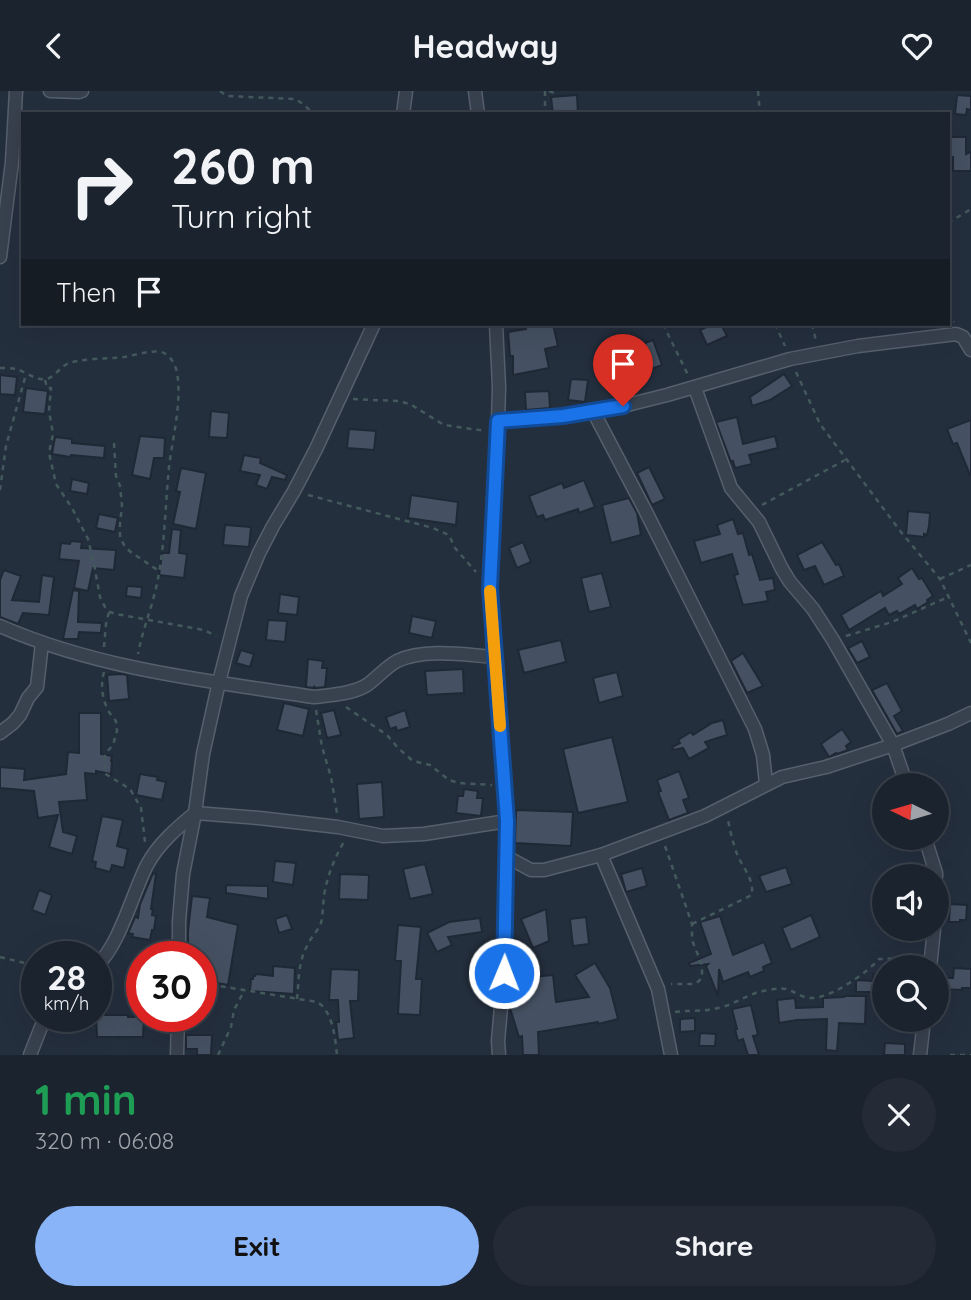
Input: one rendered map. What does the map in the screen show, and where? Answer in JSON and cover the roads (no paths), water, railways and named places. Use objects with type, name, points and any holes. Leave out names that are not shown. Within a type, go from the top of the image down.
[{"type":"street","points":[[0,257],[12,162],[16,91]]},
{"type":"street","points":[[50,91],[82,91]]},
{"type":"street","points":[[403,112],[406,91]]},
{"type":"street","points":[[475,91],[478,112]]},
{"type":"street","points":[[178,941],[183,874],[204,754],[228,642],[241,596],[259,553],[295,491],[373,326]]},
{"type":"street","points":[[496,326],[499,387],[490,588],[507,821],[504,973],[499,1055]]},
{"type":"street","points":[[498,427],[644,402],[790,359],[858,346],[956,334],[963,337],[971,350]]},
{"type":"street","points":[[695,388],[731,488],[763,528],[790,582],[813,609],[833,640],[892,744],[902,773]]},
{"type":"street","points":[[593,411],[755,729],[763,755],[766,784]]},
{"type":"street","points":[[0,626],[42,643],[107,662],[314,697],[345,693],[364,687],[400,660],[436,653],[495,657]]},
{"type":"street","points":[[0,733],[20,715],[37,687],[42,643]]},
{"type":"street","points":[[507,857],[531,870],[544,870],[601,855],[724,807],[766,784],[826,767],[971,713]]},
{"type":"street","points":[[112,945],[148,863],[172,834],[195,813],[338,827],[383,836],[425,834],[507,821]]},
{"type":"street","points":[[601,855],[658,989],[671,1055]]},
{"type":"street","points":[[30,1055],[40,1032]]},
{"type":"street","points":[[177,1032],[177,1055]]},
{"type":"street","points":[[920,1055],[923,1032]]}]
